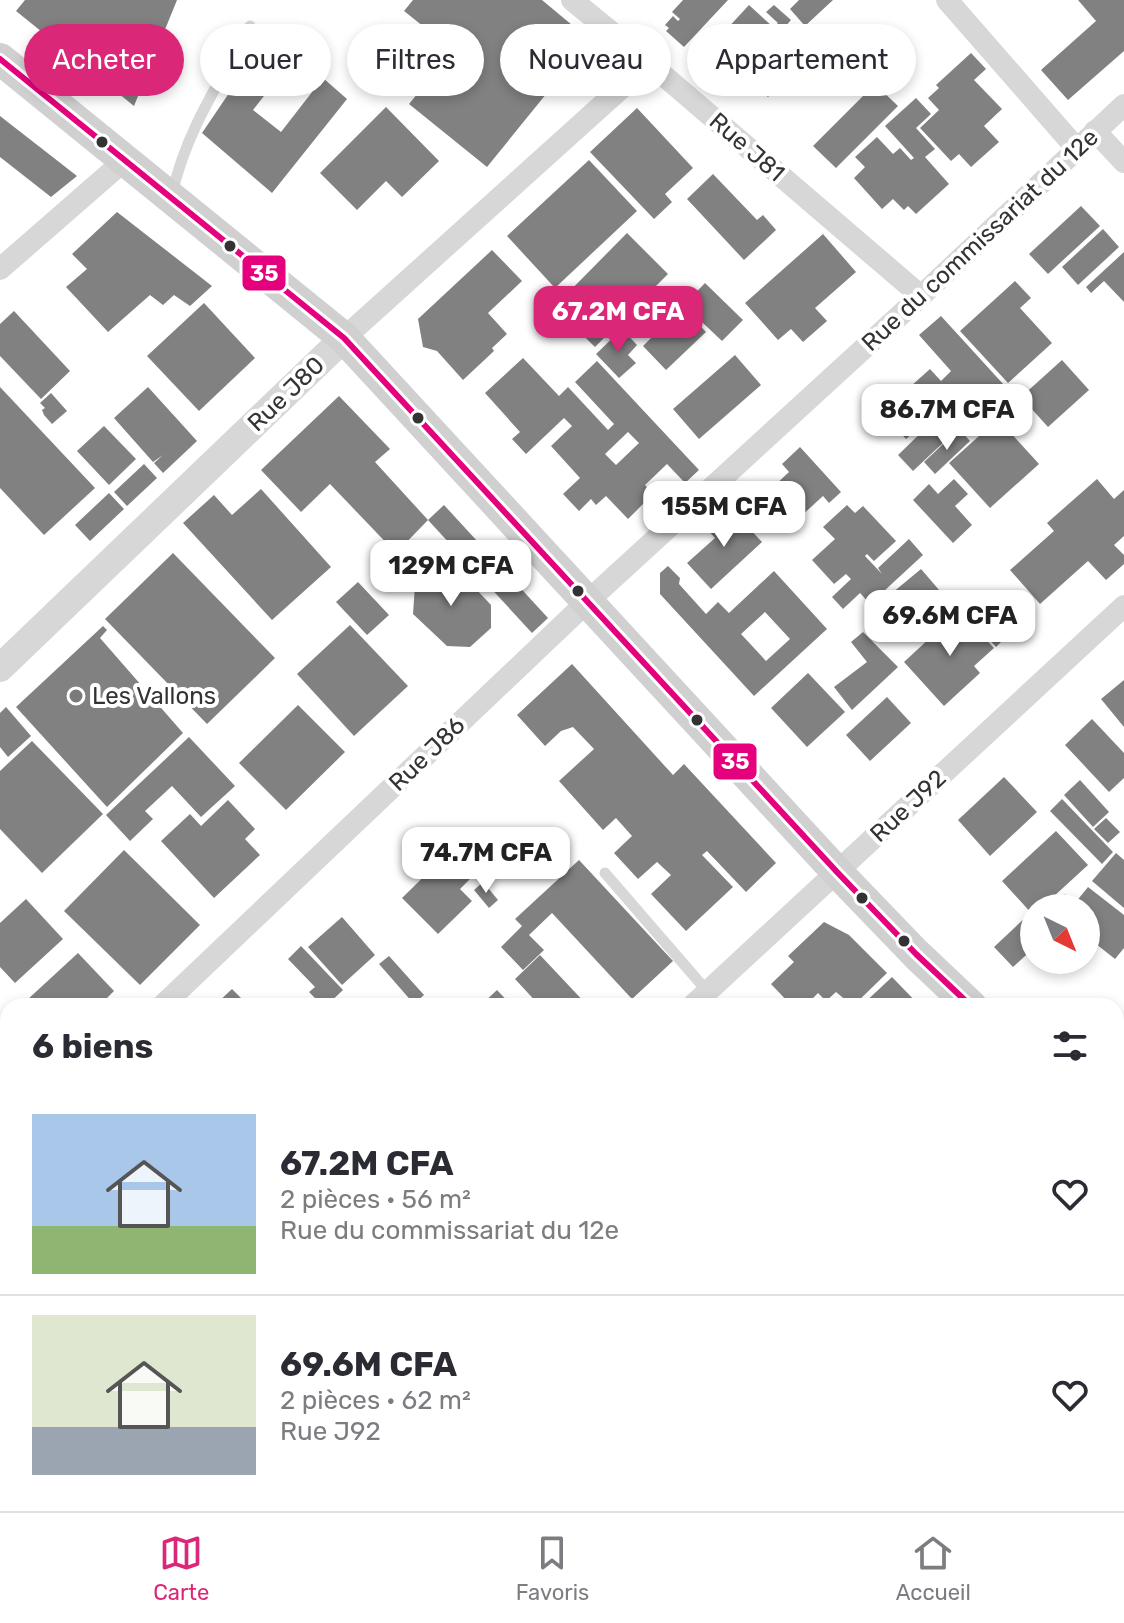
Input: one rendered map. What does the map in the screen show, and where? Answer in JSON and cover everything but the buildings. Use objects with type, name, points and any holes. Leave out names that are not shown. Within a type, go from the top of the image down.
[{"type":"main road","points":[[0,59],[344,338],[837,872],[963,998]]},
{"type":"street","name":"Rue J81","points":[[572,0],[601,24]]},
{"type":"street","points":[[947,0],[1077,149]]},
{"type":"street","name":"Rue J81","points":[[671,82],[921,296]]},
{"type":"street","name":"Rue J80","points":[[0,668],[344,338],[612,96]]},
{"type":"street","name":"Rue du commissariat du 12e","points":[[588,601],[1124,105]]},
{"type":"street","points":[[1095,131],[1124,162]]},
{"type":"street","points":[[0,269],[125,160]]},
{"type":"street","name":"Rue J86","points":[[170,998],[588,601]]},
{"type":"street","name":"Rue J92","points":[[701,998],[1124,606]]},
{"type":"lane","points":[[172,198],[179,161],[212,96]]},
{"type":"lane","points":[[605,873],[699,998]]},
{"type":"transit line","name":"35","points":[[0,59],[344,338],[837,872],[963,998]]},
{"type":"place","name":"Les Vallons","points":[[76,696]]}]
